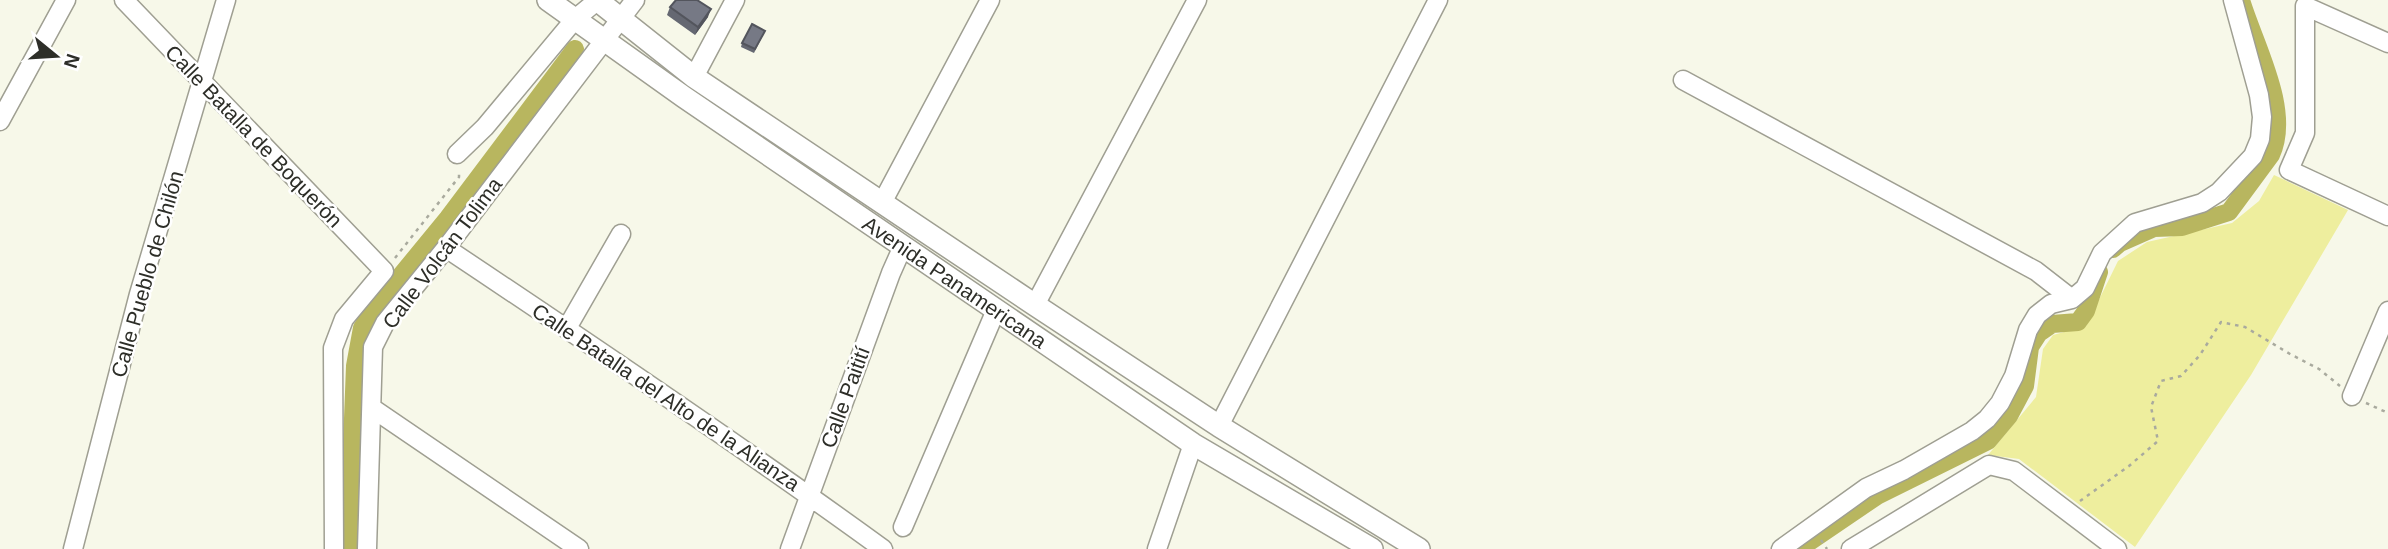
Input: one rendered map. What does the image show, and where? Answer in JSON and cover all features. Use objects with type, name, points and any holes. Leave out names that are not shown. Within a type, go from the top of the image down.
[{"type":"main road","name":"Avenida Panamericana","points":[[548,0],[1193,444],[1372,549]]},
{"type":"main road","name":"Avenida Panamericana","points":[[598,0],[694,77],[1219,426],[1419,549]]},
{"type":"street","points":[[0,121],[66,0]]},
{"type":"street","name":"Calle Batalla de Boquerón","points":[[124,0],[384,271]]},
{"type":"street","name":"Calle Pueblo de Chilón","points":[[73,549],[139,294],[226,0]]},
{"type":"street","points":[[457,154],[485,127],[575,19],[598,0]]},
{"type":"street","name":"Calle Volcán Tolima","points":[[367,549],[373,347],[385,323],[446,248],[635,0]]},
{"type":"street","points":[[694,77],[735,0]]},
{"type":"street","points":[[883,201],[990,0]]},
{"type":"street","points":[[1035,305],[1197,0]]},
{"type":"street","points":[[1219,426],[1438,0]]},
{"type":"street","points":[[1781,549],[1866,488],[1961,437],[1987,419],[2000,403],[2014,376],[2028,330],[2037,315],[2051,304],[2072,299],[2085,288],[2102,253],[2135,223],[2202,203],[2219,192],[2253,156],[2260,139],[2260,106],[2233,0]]},
{"type":"street","points":[[2388,43],[2305,6],[2305,133],[2289,170],[2388,216]]},
{"type":"street","points":[[1683,80],[2036,271],[2072,299]]},
{"type":"street","points":[[567,328],[621,234]]},
{"type":"street","name":"Calle Paitití","points":[[790,549],[903,246]]},
{"type":"street","name":"Calle Batalla del Alto de la Alianza","points":[[446,248],[567,328],[883,549]]},
{"type":"street","name":"Calle Volcán Tolima","points":[[334,549],[333,348],[344,319],[384,271]]},
{"type":"street","points":[[903,527],[996,310]]},
{"type":"street","points":[[2352,396],[2388,311]]},
{"type":"street","points":[[372,408],[579,549]]},
{"type":"street","points":[[1157,549],[1193,444]]},
{"type":"street","points":[[1851,549],[1989,465],[2014,471],[2117,549]]},
{"type":"path","name":"Calle Volcán Tolima","points":[[384,271],[459,177],[457,154]]},
{"type":"path","points":[[2066,511],[2129,466],[2158,441],[2151,407],[2161,381],[2181,376],[2200,355],[2221,322],[2245,327],[2319,369],[2352,396],[2388,413]]},
{"type":"shaded area","points":[[2274,175],[2348,210],[2251,375],[2135,547],[2019,459],[1988,455],[2036,397],[2043,349],[2053,335],[2086,326],[2118,261],[2147,242],[2232,223],[2259,201]]},
{"type":"building","points":[[676,0],[697,0],[711,9],[698,27],[670,7]]},
{"type":"building","points":[[752,24],[765,31],[755,49],[742,43]]},
{"type":"waterway","points":[[2113,249],[2120,243],[2154,228],[2182,227],[2229,212],[2271,155],[2276,137],[2274,98],[2241,0]]},
{"type":"waterway","points":[[348,549],[355,366],[362,328],[374,308],[448,218],[575,49]]},
{"type":"waterway","points":[[1799,549],[1877,496],[1988,441],[2009,416],[2025,386],[2030,347],[2039,333],[2052,324],[2078,322],[2086,311],[2099,272]]}]
